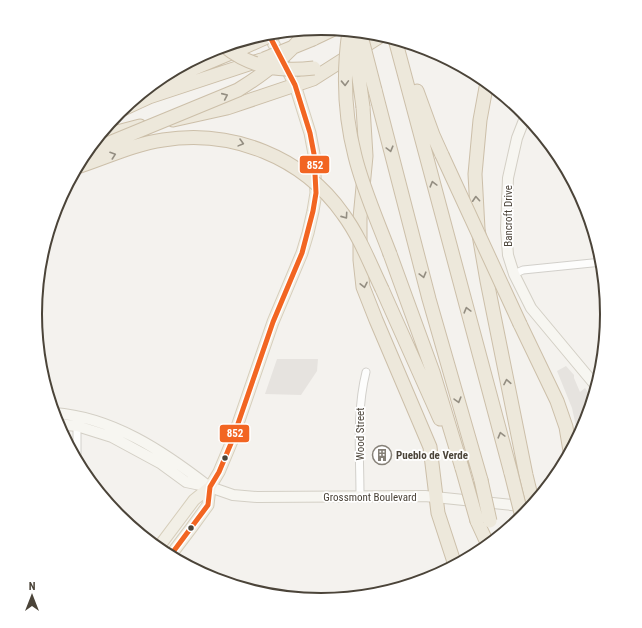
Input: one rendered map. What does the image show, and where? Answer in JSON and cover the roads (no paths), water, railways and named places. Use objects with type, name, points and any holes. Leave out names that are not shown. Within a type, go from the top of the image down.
[{"type":"highway","points":[[142,100],[264,59],[307,36]]},
{"type":"highway","points":[[97,148],[238,90],[252,82],[278,63],[308,36]]},
{"type":"highway","points":[[347,36],[345,80],[349,131],[361,175],[433,372],[462,468]]},
{"type":"highway","points":[[354,37],[363,107],[366,156],[360,218],[360,260],[363,287],[430,447],[438,513],[454,559]]},
{"type":"highway","points":[[361,38],[429,299],[480,480],[487,538]]},
{"type":"highway","points":[[230,50],[261,66],[287,70],[299,70],[314,68],[342,57],[365,38]]},
{"type":"highway","points":[[108,134],[139,126],[201,115],[227,108],[314,79],[374,40]]},
{"type":"highway","points":[[176,76],[249,45]]},
{"type":"highway","points":[[397,46],[520,509]]},
{"type":"highway","points":[[405,73],[415,87],[442,155],[557,401],[566,427],[569,442]]},
{"type":"highway","points":[[486,89],[480,120],[475,174],[478,229],[488,289],[531,497]]},
{"type":"highway","points":[[86,164],[147,143],[162,140],[184,138],[220,139],[256,148],[274,155],[292,165],[314,182],[334,202],[353,229],[382,289],[490,535]]},
{"type":"main road","points":[[162,543],[194,500],[210,487],[219,472],[232,441],[273,322],[302,253],[313,211],[316,193],[314,154],[310,132],[295,85],[271,39]]},
{"type":"main road","name":"Bancroft Drive","points":[[523,122],[512,156],[508,178],[506,202],[508,255],[514,274],[531,308],[592,381]]},
{"type":"main road","name":"Grossmont Boulevard","points":[[60,413],[74,414],[118,429],[169,456],[210,487]]},
{"type":"main road","name":"Grossmont Boulevard","points":[[65,425],[77,426],[128,445],[160,463],[186,482],[210,487],[233,495],[257,497],[436,497],[523,506]]},
{"type":"main road","points":[[174,551],[208,505],[210,487]]},
{"type":"street","points":[[514,274],[523,270],[595,263]]},
{"type":"street","name":"Wood Street","points":[[360,496],[360,406],[366,372]]},
{"type":"street","points":[[77,426],[77,449]]},
{"type":"place","name":"Pueblo de Verde","points":[[382,455]]}]
